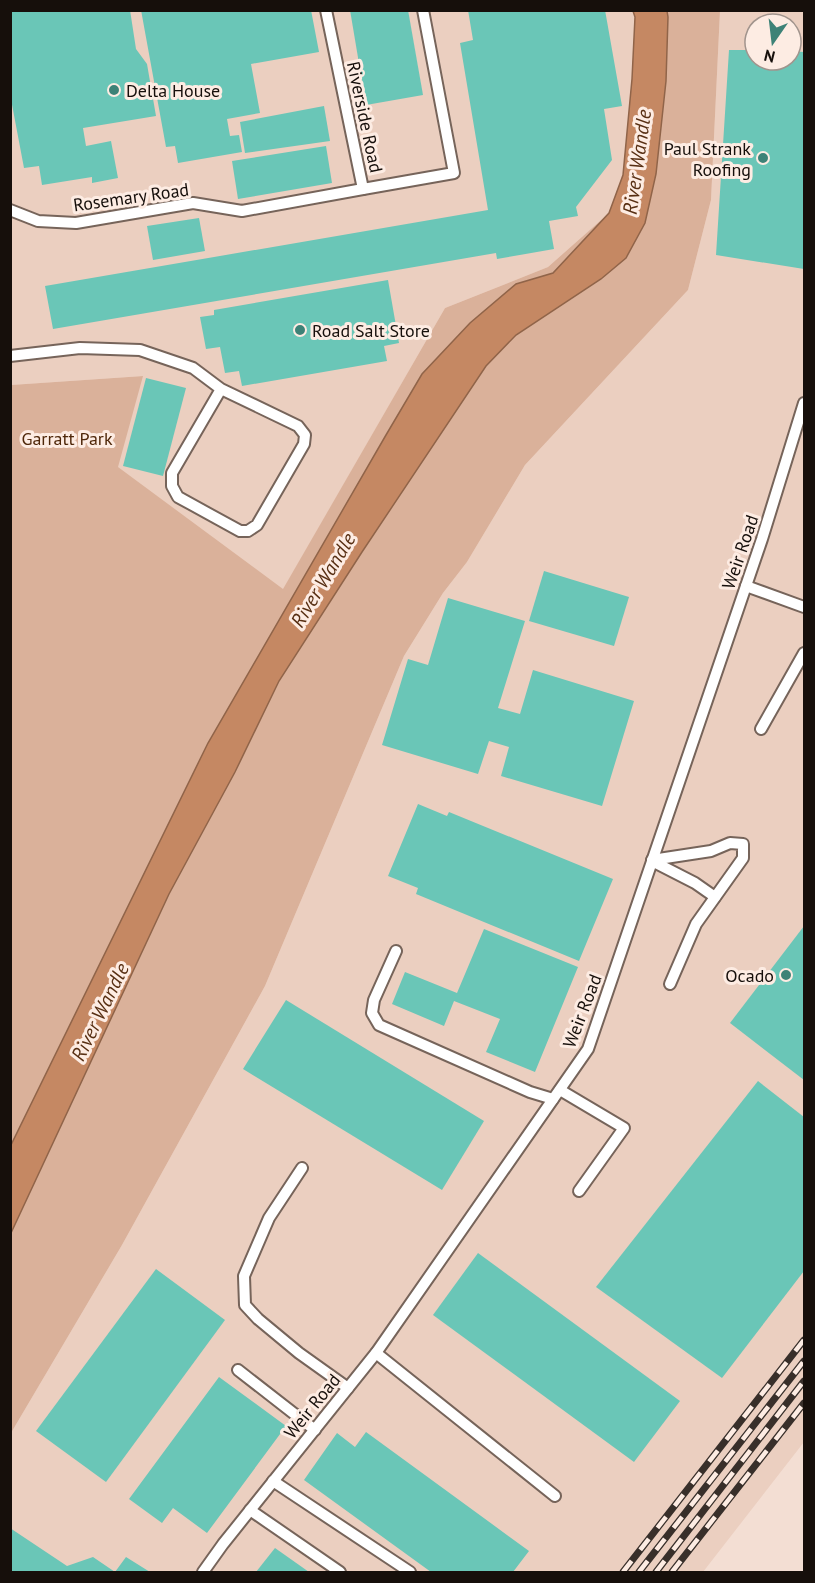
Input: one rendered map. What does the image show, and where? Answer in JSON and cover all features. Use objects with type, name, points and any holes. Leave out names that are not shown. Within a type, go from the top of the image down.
[{"type":"lane","name":"Riverside Road","points":[[326,10],[363,189],[454,173],[423,10]]},
{"type":"lane","name":"Rosemary Road","points":[[10,210],[38,221],[76,223],[193,203],[242,212],[363,189]]},
{"type":"lane","points":[[10,356],[80,348],[140,350],[193,368],[221,389],[298,426],[305,435],[304,444],[257,525],[248,531],[240,531],[178,497],[172,486],[172,473],[221,389]]},
{"type":"lane","name":"Weir Road","points":[[203,1572],[376,1353],[588,1049],[746,586],[804,403]]},
{"type":"lane","points":[[746,586],[804,608]]},
{"type":"lane","points":[[761,729],[804,653]]},
{"type":"lane","points":[[652,860],[711,851],[730,843],[743,844],[743,858],[696,924],[670,984]]},
{"type":"lane","points":[[652,860],[695,883],[715,897]]},
{"type":"lane","points":[[396,951],[374,1000],[372,1013],[379,1025],[530,1092],[556,1095],[624,1128],[579,1191]]},
{"type":"lane","points":[[302,1168],[269,1218],[244,1276],[245,1305],[258,1319],[299,1353],[348,1388]]},
{"type":"lane","points":[[376,1353],[555,1496]]},
{"type":"lane","points":[[238,1370],[315,1430]]},
{"type":"lane","points":[[273,1481],[410,1572]]},
{"type":"lane","points":[[250,1510],[340,1572]]},
{"type":"shaded area","points":[[11,11],[633,11],[635,17],[632,79],[623,175],[609,213],[548,267],[445,308],[283,590],[117,467],[142,376],[11,385]]},
{"type":"shaded area","points":[[720,11],[804,11],[804,1442],[703,1572],[11,1572],[11,1433],[122,1245],[265,986],[404,656],[443,593],[467,562],[525,465],[688,290],[711,200]]},
{"type":"green space","name":"Garratt Park","points":[[633,11],[720,11],[711,200],[688,290],[525,465],[467,562],[443,593],[404,656],[265,986],[122,1245],[11,1433],[11,385],[143,376],[118,467],[283,589],[445,308],[548,267],[609,213],[623,175],[632,79],[635,17]]},
{"type":"water","name":"River Wandle","points":[[633,11],[667,11],[668,17],[666,81],[656,174],[645,223],[626,258],[601,279],[516,335],[486,366],[279,681],[235,772],[169,894],[11,1233],[11,1145],[208,743],[386,435],[422,374],[470,323],[516,284],[553,273],[609,213],[623,175],[632,79],[635,17]]},
{"type":"building","points":[[10,10],[130,10],[136,49],[147,64],[156,116],[83,128],[86,146],[111,141],[118,178],[92,183],[92,177],[42,185],[39,166],[24,168],[10,94]]},
{"type":"building","points":[[141,10],[311,10],[319,52],[251,64],[260,113],[227,119],[230,136],[239,135],[242,152],[178,163],[175,146],[166,147]]},
{"type":"building","points":[[350,10],[408,10],[423,95],[366,105]]},
{"type":"building","points":[[468,10],[605,10],[622,106],[604,109],[612,160],[576,207],[578,216],[549,221],[554,249],[497,259],[496,253],[53,329],[45,286],[488,210],[460,43],[473,40]]},
{"type":"building","name":"Paul Strank Roofing","points":[[729,50],[743,50],[743,72],[803,72],[804,52],[804,269],[716,255]]},
{"type":"building","points":[[324,106],[330,141],[245,153],[240,122]]},
{"type":"building","points":[[326,146],[332,183],[238,199],[232,161]]},
{"type":"building","points":[[199,218],[205,251],[153,260],[147,226]]},
{"type":"building","name":"Road Salt Store","points":[[388,280],[399,343],[384,346],[387,361],[242,386],[239,371],[225,373],[220,347],[206,349],[200,317],[214,315],[214,310]]},
{"type":"building","points":[[146,378],[186,388],[163,476],[123,466]]},
{"type":"building","points":[[544,571],[629,597],[614,646],[529,621]]},
{"type":"building","points":[[448,598],[525,621],[498,708],[520,714],[533,670],[634,701],[602,806],[501,776],[509,747],[489,741],[478,774],[382,745],[408,659],[428,665]]},
{"type":"building","points":[[418,804],[447,816],[449,812],[613,879],[579,961],[416,894],[418,888],[388,876]]},
{"type":"building","name":"Ocado","points":[[804,926],[804,1080],[730,1023]]},
{"type":"building","points":[[484,929],[578,967],[535,1072],[486,1052],[500,1019],[454,1001],[444,1026],[392,1004],[405,972],[457,993]]},
{"type":"building","points":[[286,1000],[484,1121],[442,1190],[243,1069]]},
{"type":"building","points":[[758,1081],[804,1117],[804,1271],[722,1378],[596,1287]]},
{"type":"building","points":[[478,1253],[680,1401],[634,1462],[433,1315]]},
{"type":"building","points":[[156,1269],[225,1320],[106,1482],[36,1431]]},
{"type":"building","points":[[219,1377],[286,1426],[207,1533],[173,1508],[162,1523],[129,1499]]},
{"type":"building","points":[[366,1432],[529,1551],[513,1572],[431,1572],[304,1480],[337,1433],[355,1447]]},
{"type":"building","points":[[10,1528],[67,1566],[93,1557],[115,1572],[10,1572]]},
{"type":"building","points":[[275,1548],[309,1572],[256,1572]]},
{"type":"building","points":[[126,1557],[150,1572],[115,1572]]},
{"type":"railway","points":[[623,1572],[804,1340]]},
{"type":"railway","points":[[639,1572],[804,1361]]},
{"type":"railway","points":[[656,1572],[804,1381]]},
{"type":"railway","points":[[672,1572],[804,1403]]},
{"type":"place","name":"Delta House","points":[[114,90]]},
{"type":"place","name":"Paul Strank Roofing","points":[[763,158]]},
{"type":"place","name":"Road Salt Store","points":[[300,330]]},
{"type":"place","name":"Ocado","points":[[786,975]]}]
